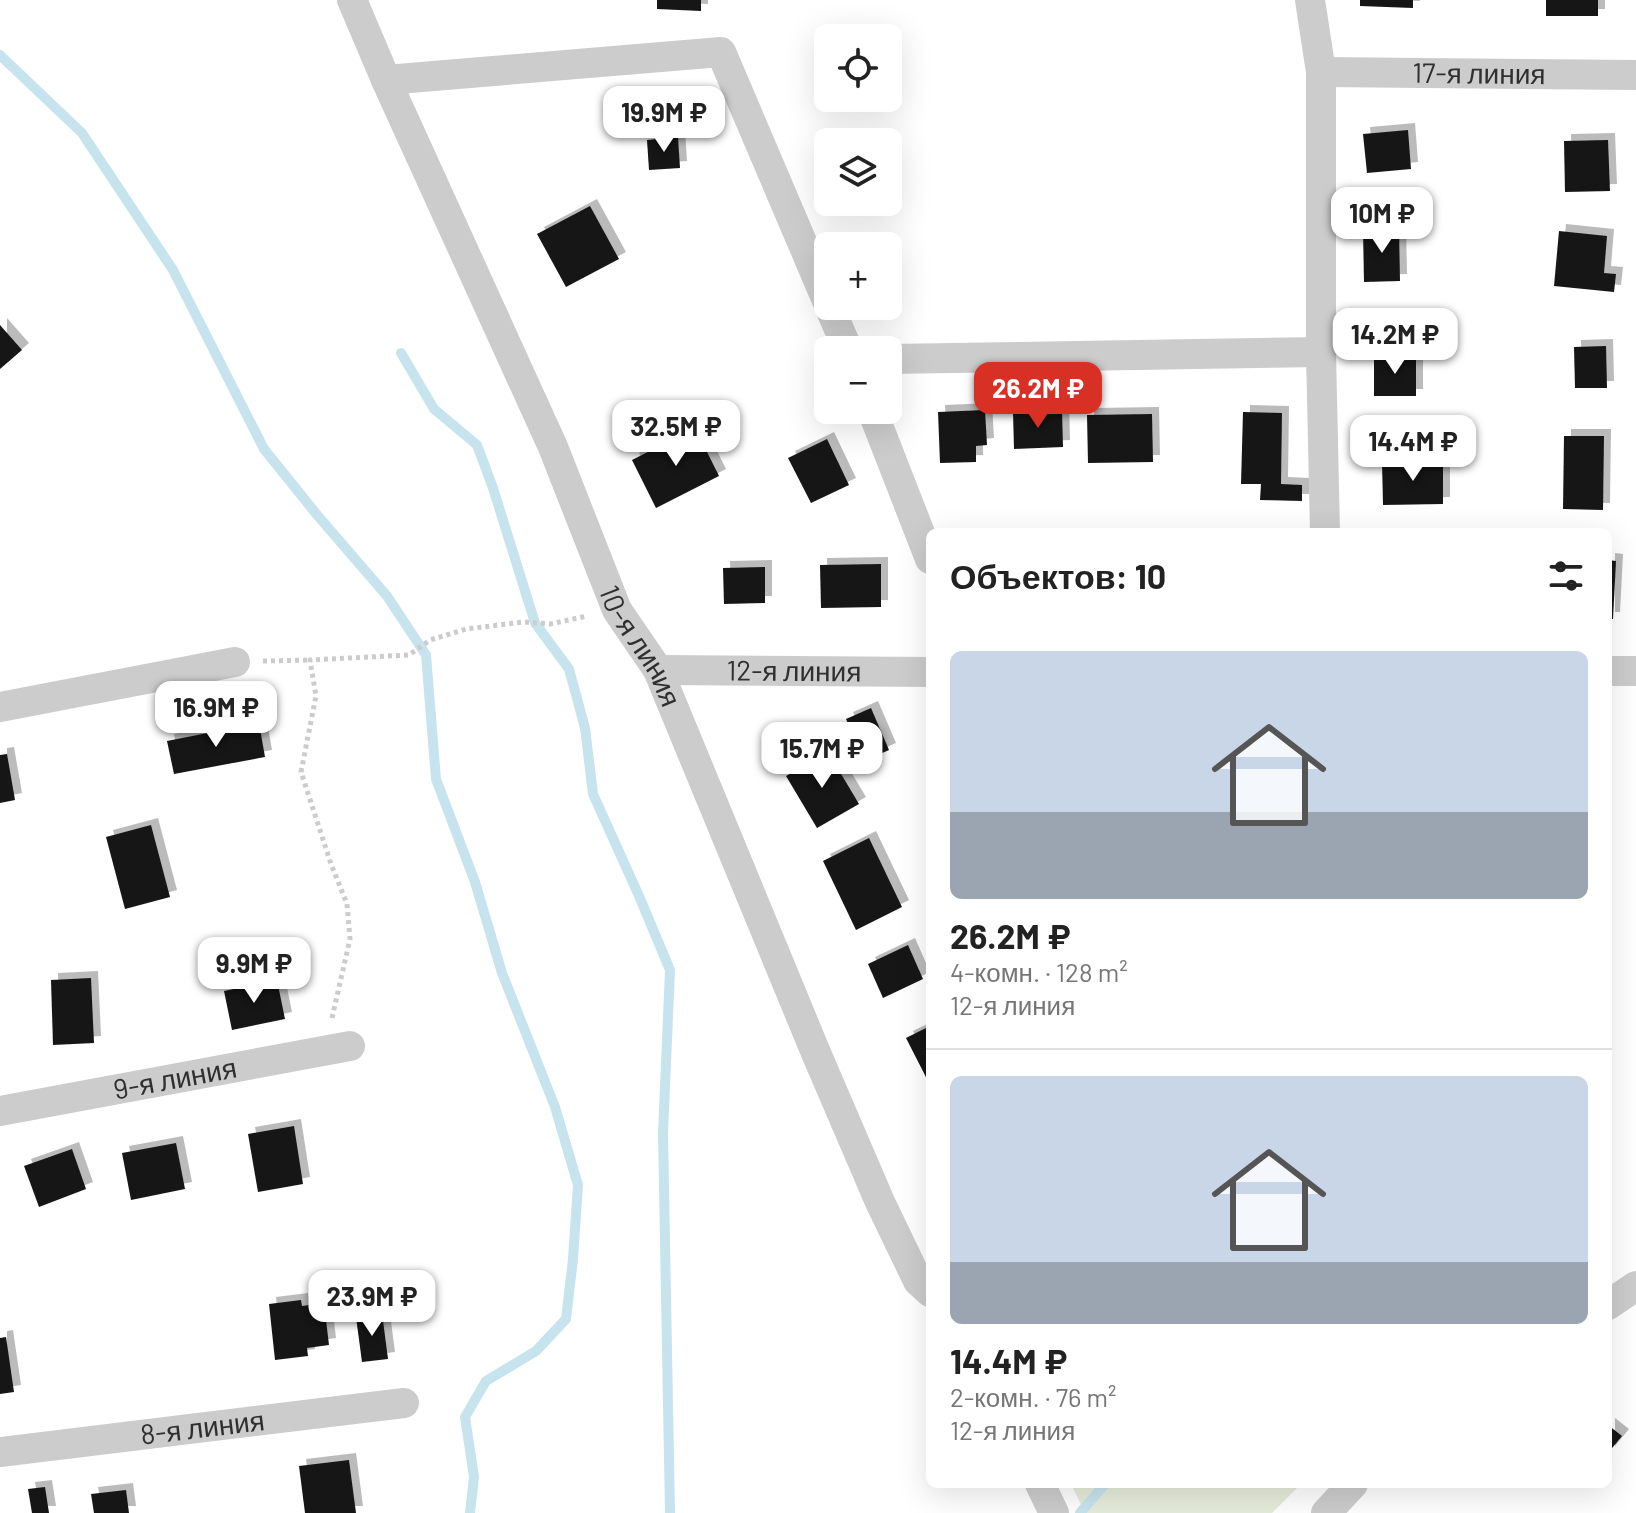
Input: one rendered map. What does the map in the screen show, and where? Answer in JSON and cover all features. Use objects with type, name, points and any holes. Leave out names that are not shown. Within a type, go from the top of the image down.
[{"type":"street","name":"10-я линия","points":[[352,0],[553,447],[617,610],[658,670],[874,1189],[918,1281],[926,1288]]},
{"type":"street","points":[[1310,0],[1321,72],[1321,352],[1325,528]]},
{"type":"street","points":[[386,80],[721,52],[814,270]]},
{"type":"street","name":"17-я линия","points":[[1321,72],[1636,75]]},
{"type":"street","points":[[902,359],[1321,352]]},
{"type":"street","points":[[877,424],[926,549]]},
{"type":"street","points":[[0,707],[235,662]]},
{"type":"street","name":"12-я линия","points":[[658,670],[926,672]]},
{"type":"street","points":[[1612,671],[1636,671]]},
{"type":"street","name":"9-я линия","points":[[0,1111],[350,1046]]},
{"type":"street","points":[[1612,1302],[1636,1286]]},
{"type":"street","name":"8-я линия","points":[[0,1452],[404,1403]]},
{"type":"street","points":[[1042,1488],[1054,1513]]},
{"type":"street","points":[[1326,1513],[1349,1488]]},
{"type":"path","points":[[235,662],[409,655],[430,640],[466,629],[524,622],[550,624]]},
{"type":"path","points":[[310,660],[316,696],[301,772],[347,904],[350,939],[334,1014],[317,1052]]},
{"type":"green space","points":[[1073,1488],[1297,1488],[1272,1513],[1085,1513]]},
{"type":"building","points":[[657,0],[701,0],[701,11],[657,9]]},
{"type":"building","points":[[1360,0],[1413,0],[1413,8],[1360,6]]},
{"type":"building","points":[[1546,0],[1598,0],[1598,16],[1546,16]]},
{"type":"building","points":[[1408,130],[1411,169],[1367,173],[1363,134]]},
{"type":"building","points":[[678,137],[680,168],[649,170],[647,140]]},
{"type":"building","points":[[1608,140],[1610,191],[1565,192],[1564,141]]},
{"type":"building","points":[[590,206],[619,259],[566,287],[537,234]]},
{"type":"building","points":[[1399,228],[1400,281],[1364,282],[1363,229]]},
{"type":"building","points":[[1559,231],[1607,236],[1604,273],[1616,274],[1614,292],[1554,286]]},
{"type":"building","points":[[0,325],[22,350],[0,369]]},
{"type":"building","points":[[1606,346],[1607,388],[1575,388],[1574,347]]},
{"type":"building","points":[[1374,355],[1416,355],[1416,396],[1374,396]]},
{"type":"building","points":[[985,410],[987,445],[976,446],[976,462],[940,463],[938,412]]},
{"type":"building","points":[[1062,410],[1063,447],[1014,449],[1013,412]]},
{"type":"building","points":[[1243,412],[1282,413],[1281,484],[1302,485],[1302,501],[1260,500],[1261,484],[1241,484]]},
{"type":"building","points":[[1152,414],[1153,462],[1088,463],[1087,415]]},
{"type":"building","points":[[695,428],[719,476],[656,508],[632,460]]},
{"type":"building","points":[[1564,436],[1604,436],[1603,510],[1563,509]]},
{"type":"building","points":[[827,439],[849,485],[811,503],[788,458]]},
{"type":"building","points":[[1382,462],[1443,462],[1443,504],[1383,505]]},
{"type":"building","points":[[1612,560],[1616,561],[1612,619]]},
{"type":"building","points":[[881,564],[881,607],[821,608],[820,565]]},
{"type":"building","points":[[765,567],[765,603],[724,604],[723,568]]},
{"type":"building","points":[[871,708],[889,750],[864,761],[846,719]]},
{"type":"building","points":[[259,723],[265,757],[174,774],[167,741]]},
{"type":"building","points":[[828,752],[859,804],[817,828],[786,776]]},
{"type":"building","points":[[7,754],[15,800],[0,803],[0,755]]},
{"type":"building","points":[[151,825],[170,897],[125,909],[106,837]]},
{"type":"building","points":[[869,838],[902,907],[856,930],[823,861]]},
{"type":"building","points":[[908,945],[923,979],[883,998],[868,964]]},
{"type":"building","points":[[91,978],[94,1043],[53,1045],[51,980]]},
{"type":"building","points":[[277,980],[285,1019],[232,1030],[224,991]]},
{"type":"building","points":[[926,1028],[926,1077],[906,1038]]},
{"type":"building","points":[[294,1126],[303,1184],[258,1192],[248,1134]]},
{"type":"building","points":[[176,1143],[185,1189],[131,1200],[122,1153]]},
{"type":"building","points":[[72,1149],[86,1189],[39,1207],[24,1166]]},
{"type":"building","points":[[301,1300],[302,1306],[324,1303],[329,1345],[307,1348],[308,1356],[275,1360],[269,1304]]},
{"type":"building","points":[[382,1313],[388,1359],[362,1362],[356,1317]]},
{"type":"building","points":[[6,1337],[14,1392],[0,1394],[0,1338]]},
{"type":"building","points":[[1612,1428],[1622,1436],[1612,1448]]},
{"type":"building","points":[[349,1460],[356,1513],[305,1513],[299,1466]]},
{"type":"building","points":[[45,1487],[49,1513],[32,1513],[28,1489]]},
{"type":"building","points":[[126,1490],[129,1513],[94,1513],[91,1494]]},
{"type":"waterway","points":[[0,55],[82,133],[173,270],[264,449],[387,596],[426,655],[436,779],[475,882],[502,973],[555,1107],[578,1185],[566,1319],[536,1351],[486,1381],[465,1417],[474,1477],[470,1513]]},
{"type":"waterway","points":[[401,353],[434,409],[477,445],[535,623],[569,669],[585,728],[593,794],[670,970],[663,1133],[670,1513]]},
{"type":"waterway","points":[[1080,1513],[1102,1488]]}]
